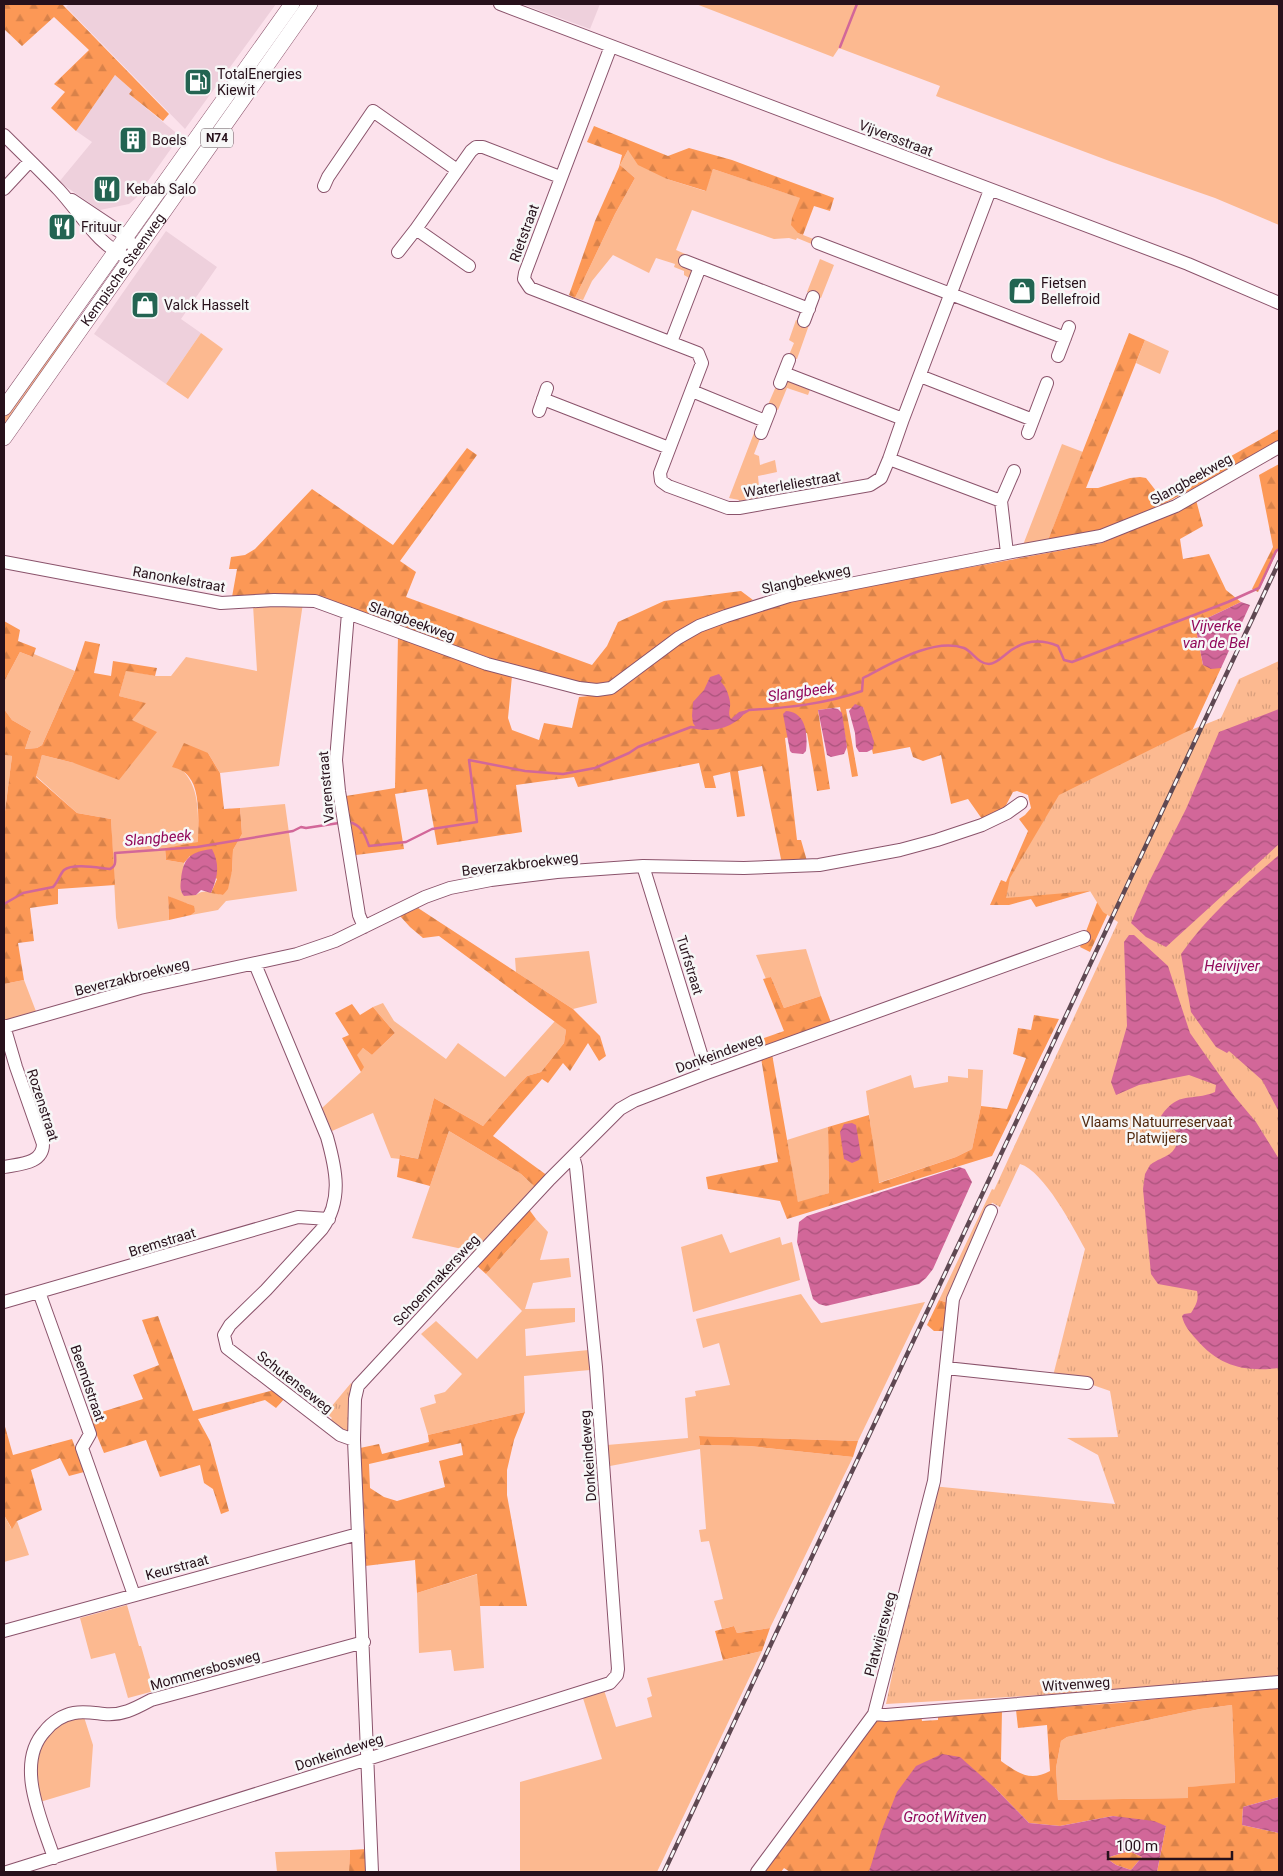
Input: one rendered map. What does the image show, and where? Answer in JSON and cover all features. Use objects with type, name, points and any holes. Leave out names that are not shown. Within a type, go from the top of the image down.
[{"type":"main road","name":"Kempische Steenweg","points":[[4,408],[292,4]]},
{"type":"main road","name":"Kempische Steenweg","points":[[4,438],[310,4]]},
{"type":"street","name":"Vijversstraat","points":[[500,4],[1188,264],[1279,303]]},
{"type":"street","name":"Rietstraat","points":[[611,46],[560,177],[524,279],[530,288],[698,353],[702,363],[660,473],[661,481]]},
{"type":"street","points":[[324,186],[328,176],[372,111],[457,170]]},
{"type":"street","points":[[4,135],[60,191],[88,227],[114,252],[133,255],[126,236],[60,191]]},
{"type":"street","points":[[398,252],[471,151],[476,147],[483,147],[560,177]]},
{"type":"street","points":[[4,189],[30,161]]},
{"type":"street","name":"Waterleliestraat","points":[[661,481],[668,486],[728,508],[738,508],[870,485],[881,478],[990,190]]},
{"type":"street","points":[[416,228],[465,259]]},
{"type":"street","points":[[818,243],[831,254],[951,292],[1067,332],[1058,356]]},
{"type":"street","points":[[684,261],[811,303],[804,321]]},
{"type":"street","points":[[671,342],[700,267]]},
{"type":"street","points":[[789,360],[782,378],[903,419]]},
{"type":"street","points":[[920,376],[1033,420]]},
{"type":"street","points":[[1028,433],[1047,383]]},
{"type":"street","points":[[692,391],[765,421]]},
{"type":"street","points":[[543,399],[669,448]]},
{"type":"street","name":"Slangbeekweg","points":[[348,613],[487,664],[579,688],[597,690],[611,688],[623,681],[678,638],[699,626],[757,605],[788,596],[1101,536],[1149,519],[1176,506],[1279,447]]},
{"type":"street","points":[[889,459],[1001,501]]},
{"type":"street","points":[[1007,553],[1001,501],[1014,471]]},
{"type":"street","name":"Ranonkelstraat","points":[[4,562],[221,603],[274,600],[315,601],[348,613]]},
{"type":"street","name":"Varenstraat","points":[[348,613],[336,760],[346,838],[359,915],[364,927]]},
{"type":"street","name":"Beverzakbroekweg","points":[[4,1026],[140,988],[297,954],[335,941],[450,888],[491,880],[557,872],[643,866],[777,868],[819,865],[900,850],[946,837],[982,825],[1021,803]]},
{"type":"street","name":"Turfstraat","points":[[643,866],[707,1073]]},
{"type":"street","name":"Donkeindeweg","points":[[7,1872],[610,1683],[617,1675],[614,1613],[596,1367],[576,1167],[573,1156],[620,1109],[634,1101],[1084,936]]},
{"type":"street","name":"Schutenseweg","points":[[255,964],[327,1137],[336,1183],[334,1204],[329,1219],[316,1238],[230,1325],[224,1335],[227,1348],[340,1435],[354,1440]]},
{"type":"street","name":"Rozenstraat","points":[[4,1026],[43,1144],[43,1151],[40,1157],[32,1161],[4,1167]]},
{"type":"street","name":"Schoenmakersweg","points":[[354,1440],[355,1399],[358,1386],[573,1156]]},
{"type":"street","name":"Platwijersweg","points":[[757,1872],[874,1714],[934,1481],[953,1299],[991,1211]]},
{"type":"street","name":"Bremstraat","points":[[4,1302],[298,1217],[329,1219]]},
{"type":"street","name":"Beemdstraat","points":[[39,1292],[84,1413],[90,1434],[82,1448],[134,1595]]},
{"type":"street","points":[[946,1368],[1087,1384]]},
{"type":"street","points":[[354,1440],[364,1642],[372,1872]]},
{"type":"street","name":"Keurstraat","points":[[4,1631],[358,1534]]},
{"type":"street","name":"Mommersbosweg","points":[[54,1858],[36,1799],[30,1770],[35,1744],[50,1725],[72,1713],[123,1714],[151,1700],[364,1642]]},
{"type":"street","name":"Witvenweg","points":[[874,1714],[886,1715],[1156,1694],[1279,1682]]},
{"type":"shaded area","points":[[69,4],[276,4],[185,129],[66,7]]},
{"type":"shaded area","points":[[522,4],[600,4],[590,29]]},
{"type":"shaded area","points":[[115,75],[132,90],[129,94],[180,136],[136,198],[129,204],[100,210],[59,182],[92,142],[76,131]]},
{"type":"shaded area","points":[[166,231],[217,267],[181,319],[201,333],[166,384],[94,334]]},
{"type":"green space","points":[[4,4],[62,4],[169,114],[163,121],[129,94],[132,90],[115,75],[76,131],[51,108],[65,92],[54,84],[89,50],[54,17],[22,46],[4,29]]},
{"type":"green space","points":[[696,4],[1279,4],[1279,225],[1215,198],[1112,162],[936,96],[940,86],[839,48],[833,57]]},
{"type":"green space","points":[[594,126],[668,156],[689,148],[732,160],[834,198],[830,211],[814,206],[803,235],[798,233],[791,225],[800,198],[713,169],[706,191],[667,179],[638,165],[628,150],[620,165],[635,178],[615,214],[575,298],[569,295],[595,221],[619,167],[622,155],[587,142]]},
{"type":"green space","points":[[628,150],[667,179],[705,191],[713,169],[801,198],[798,233],[816,240],[814,245],[797,238],[796,240],[789,238],[774,239],[692,210],[676,250],[690,256],[691,279],[684,275],[684,271],[674,267],[675,264],[656,258],[649,273],[613,255],[592,281],[583,300],[575,298],[615,214],[635,178],[620,165]]},
{"type":"green space","points":[[820,259],[834,265],[821,298],[807,292]]},
{"type":"green space","points":[[79,314],[70,333],[4,429],[4,414]]},
{"type":"green space","points":[[796,320],[809,325],[797,359],[793,359],[789,355],[794,343],[789,340]]},
{"type":"green space","points":[[201,333],[223,349],[188,399],[166,384]]},
{"type":"green space","points":[[1129,333],[1145,340],[1086,488],[1098,488],[1130,478],[1140,477],[1146,478],[1160,496],[1279,429],[1279,444],[1146,513],[1101,531],[1048,540]]},
{"type":"green space","points":[[1145,340],[1169,351],[1160,374],[1136,363]]},
{"type":"green space","points":[[792,380],[811,387],[808,395],[787,388],[778,410],[767,407],[777,384]]},
{"type":"green space","points":[[754,433],[761,436],[754,454],[759,456],[760,465],[775,460],[777,472],[758,476],[760,497],[739,501],[729,498]]},
{"type":"green space","points":[[1062,444],[1083,452],[1048,540],[1023,545]]},
{"type":"green space","points":[[467,448],[477,455],[400,561],[416,572],[406,597],[592,665],[607,646],[618,622],[664,601],[741,591],[753,600],[700,621],[620,679],[598,688],[570,686],[352,610],[232,597],[237,569],[229,569],[231,557],[245,555],[255,549],[312,489],[393,545]]},
{"type":"green space","points":[[1279,464],[1279,547],[1258,592],[1252,589],[1273,547],[1259,475]]},
{"type":"green space","points":[[1196,500],[1203,526],[1180,539],[1183,559],[1209,554],[1226,590],[1241,602],[1195,624],[1203,665],[1221,668],[1090,952],[1080,947],[1098,900],[1094,890],[1036,907],[1031,899],[1009,905],[990,905],[1001,880],[1006,882],[1028,831],[1019,819],[1031,808],[1028,795],[1017,791],[1013,792],[1004,809],[982,819],[968,799],[951,804],[941,755],[923,761],[913,757],[910,747],[873,754],[863,707],[846,709],[858,776],[852,777],[840,707],[818,710],[830,789],[817,791],[807,733],[785,738],[797,840],[801,840],[807,861],[782,864],[762,766],[738,771],[745,816],[737,817],[730,772],[713,776],[716,788],[705,788],[699,763],[578,787],[574,777],[516,785],[522,832],[437,845],[427,789],[395,794],[404,849],[356,855],[346,796],[395,788],[398,635],[512,676],[508,718],[512,730],[539,740],[544,723],[572,728],[579,697],[610,694],[626,685],[701,628],[773,605],[1102,543]]},
{"type":"green space","points":[[303,603],[279,766],[220,773],[208,753],[182,770],[193,785],[195,794],[198,814],[198,843],[165,848],[166,860],[184,863],[181,892],[196,895],[202,892],[209,892],[223,895],[232,871],[233,850],[242,834],[240,808],[285,804],[297,891],[226,901],[218,910],[191,915],[195,912],[189,904],[168,896],[169,920],[118,929],[111,819],[77,813],[36,776],[42,755],[74,763],[131,719],[145,703],[119,696],[126,670],[155,676],[171,676],[186,657],[257,671],[253,605]]},
{"type":"green space","points":[[4,621],[20,630],[18,641],[36,648],[33,657],[20,652],[4,682]]},
{"type":"green space","points":[[85,641],[100,644],[94,673],[111,676],[113,661],[157,668],[155,676],[126,671],[119,696],[146,703],[132,720],[157,732],[119,780],[74,763],[42,755],[36,777],[77,813],[111,819],[115,885],[58,889],[58,904],[30,908],[34,941],[18,943],[24,980],[4,984],[4,819],[12,756],[4,755],[4,709],[12,720],[31,731],[25,749],[37,748],[42,745],[75,671]]},
{"type":"green space","points":[[20,652],[33,657],[34,654],[75,671],[42,745],[37,748],[25,749],[31,731],[12,720],[4,709],[4,682]]},
{"type":"green space","name":"Vlaams Natuurreservaat Platwijers","points":[[1279,661],[1279,1676],[1147,1689],[886,1704],[932,1486],[1115,1504],[1098,1455],[1067,1438],[1118,1437],[1110,1391],[1087,1383],[1052,1380],[1085,1249],[1048,1188],[1039,1177],[1020,1164],[1000,1207],[989,1201],[1118,922],[1103,912],[1090,891],[1006,898],[1010,878],[1059,795],[1186,732],[1221,718],[1239,679]]},
{"type":"green space","points":[[184,743],[208,753],[220,773],[224,809],[240,808],[242,834],[233,850],[232,871],[228,889],[223,895],[211,893],[217,879],[190,856],[184,863],[166,860],[165,848],[198,842],[198,808],[193,783],[182,771],[172,767]]},
{"type":"green space","points":[[4,755],[12,756],[4,819]]},
{"type":"green space","points":[[168,896],[194,906],[195,912],[191,915],[169,920]]},
{"type":"green space","points":[[418,908],[573,1009],[600,1036],[606,1056],[599,1061],[588,1043],[570,1071],[563,1063],[548,1083],[542,1079],[493,1136],[548,1176],[537,1189],[521,1174],[449,1131],[430,1186],[397,1177],[400,1155],[418,1159],[434,1098],[483,1126],[527,1076],[541,1072],[564,1043],[566,1030],[439,936],[423,938],[400,916]]},
{"type":"green space","points":[[806,949],[821,996],[784,1008],[771,977],[766,979],[756,955]]},
{"type":"green space","points":[[589,951],[597,1003],[573,1009],[516,972],[515,958]]},
{"type":"green space","points":[[771,977],[784,1008],[821,996],[832,1025],[759,1051],[756,1041],[784,1031],[763,979]]},
{"type":"green space","points":[[24,980],[37,1014],[4,1022],[4,984]]},
{"type":"green space","points":[[383,1003],[394,1021],[446,1059],[458,1043],[505,1077],[555,1021],[566,1030],[564,1043],[541,1072],[527,1076],[483,1126],[434,1098],[418,1159],[401,1155],[400,1159],[391,1158],[373,1113],[332,1131],[322,1108],[361,1072],[363,1067],[356,1055],[363,1048],[372,1055],[395,1033],[373,1007]]},
{"type":"green space","points":[[352,1004],[360,1015],[373,1007],[395,1033],[372,1055],[363,1048],[357,1055],[364,1067],[361,1072],[342,1038],[349,1035],[335,1013]]},
{"type":"green space","points":[[1034,1015],[1059,1019],[992,1156],[787,1219],[780,1201],[708,1189],[706,1177],[778,1162],[761,1058],[772,1054],[798,1202],[829,1193],[828,1127],[869,1115],[879,1183],[956,1157],[972,1149],[981,1106],[1007,1109],[1026,1058],[1013,1054],[1018,1028],[1031,1030]]},
{"type":"green space","points":[[968,1069],[983,1070],[981,1106],[972,1149],[956,1157],[878,1183],[866,1091],[911,1075],[914,1088],[948,1082],[948,1076],[968,1078]]},
{"type":"green space","points":[[828,1127],[829,1193],[798,1203],[787,1140]]},
{"type":"green space","points":[[449,1131],[521,1174],[537,1189],[476,1252],[412,1238]]},
{"type":"green space","points":[[992,1189],[997,1191],[948,1303],[939,1300]]},
{"type":"green space","points":[[528,1208],[536,1219],[486,1274],[476,1265]]},
{"type":"green space","points":[[536,1219],[548,1232],[540,1260],[569,1258],[571,1277],[533,1283],[525,1309],[575,1308],[575,1322],[525,1329],[526,1356],[589,1350],[590,1370],[524,1376],[525,1412],[428,1435],[420,1408],[436,1403],[434,1395],[445,1392],[462,1374],[421,1334],[436,1321],[477,1359],[522,1311],[486,1274]]},
{"type":"green space","points":[[722,1234],[730,1253],[780,1237],[782,1245],[792,1242],[800,1280],[693,1312],[681,1247]]},
{"type":"green space","points":[[801,1294],[821,1323],[925,1302],[858,1441],[699,1436],[700,1445],[749,1446],[853,1457],[770,1628],[737,1633],[734,1626],[722,1629],[714,1601],[723,1599],[709,1541],[701,1542],[699,1530],[706,1529],[700,1449],[610,1466],[607,1445],[688,1438],[685,1398],[696,1396],[695,1391],[730,1385],[719,1343],[703,1348],[696,1319]]},
{"type":"green space","points":[[939,1300],[948,1303],[946,1331],[934,1331],[927,1325]]},
{"type":"green space","points":[[158,1316],[193,1411],[274,1390],[285,1398],[276,1408],[265,1400],[198,1419],[210,1441],[229,1511],[221,1514],[213,1489],[204,1483],[200,1465],[160,1477],[146,1440],[104,1453],[89,1416],[143,1399],[133,1375],[159,1365],[142,1320]]},
{"type":"green space","points":[[351,1383],[355,1387],[351,1427],[347,1431],[341,1432],[328,1423],[332,1418],[326,1413]]},
{"type":"green space","points":[[525,1412],[514,1440],[507,1470],[507,1495],[527,1606],[480,1606],[477,1574],[417,1593],[415,1560],[365,1566],[360,1448],[379,1444],[382,1454],[429,1442],[428,1435]],"holes":[[[461,1443],[463,1455],[439,1461],[445,1487],[397,1501],[384,1497],[370,1488],[369,1464]]]},
{"type":"green space","points":[[4,1423],[13,1455],[72,1439],[84,1472],[69,1476],[60,1458],[31,1470],[42,1510],[17,1521],[12,1529],[4,1515]]},
{"type":"green space","points":[[699,1436],[858,1441],[853,1457],[749,1446],[700,1445]]},
{"type":"green space","points":[[4,1515],[11,1528],[17,1521],[29,1555],[4,1562]]},
{"type":"green space","points":[[478,1574],[484,1668],[454,1671],[451,1650],[419,1653],[417,1593]]},
{"type":"green space","points":[[127,1605],[154,1691],[128,1698],[115,1653],[91,1659],[80,1618]]},
{"type":"green space","points":[[734,1626],[737,1633],[770,1628],[762,1651],[723,1660],[715,1631]]},
{"type":"green space","points":[[762,1651],[657,1872],[520,1872],[520,1782],[602,1759],[582,1695],[604,1690],[616,1727],[652,1717],[647,1698],[652,1696],[647,1678]]},
{"type":"green space","points":[[1279,1686],[1279,1797],[1243,1807],[1242,1825],[1279,1833],[1279,1872],[1157,1872],[1166,1826],[1113,1816],[1060,1826],[1029,1823],[995,1788],[871,1867],[869,1872],[790,1872],[784,1868],[781,1872],[761,1872],[875,1720],[921,1715],[922,1721],[938,1720],[938,1714],[1002,1710],[1001,1761],[1024,1775],[1036,1776],[1050,1771],[1047,1725],[1018,1728],[1016,1710],[1119,1703]],"holes":[[[1232,1705],[1235,1783],[1188,1787],[1188,1798],[1058,1800],[1056,1768],[1061,1741],[1067,1737],[1200,1709]]]},
{"type":"green space","points":[[1232,1705],[1235,1784],[1189,1787],[1189,1798],[1058,1800],[1056,1768],[1061,1741],[1067,1737],[1200,1709]]},
{"type":"green space","points":[[76,1717],[84,1717],[93,1745],[90,1787],[40,1802],[36,1755],[42,1743],[59,1723]]},
{"type":"green space","points":[[367,1849],[368,1872],[349,1872],[350,1850]]},
{"type":"green space","points":[[350,1850],[349,1872],[277,1872],[275,1852]]},
{"type":"green space","points":[[1129,1851],[1142,1857],[1131,1870],[1116,1865],[1106,1858]]},
{"type":"water","name":"Vijverke van de Bel","points":[[1241,602],[1250,605],[1221,668],[1211,669],[1203,665],[1195,624]]},
{"type":"water","points":[[719,674],[729,697],[729,715],[731,719],[739,712],[747,710],[738,720],[725,727],[711,730],[697,729],[693,723],[693,702],[704,690],[710,677]]},
{"type":"water","points":[[855,704],[863,707],[874,742],[873,749],[867,752],[859,752],[856,747],[855,733],[849,711]]},
{"type":"water","points":[[838,709],[842,713],[847,747],[844,754],[831,757],[827,755],[818,710]]},
{"type":"water","points":[[1279,709],[1279,844],[1166,947],[1146,937],[1131,923],[1148,884],[1186,809],[1219,732]]},
{"type":"water","points":[[786,711],[798,715],[804,725],[807,744],[806,751],[803,754],[790,751],[783,714]]},
{"type":"water","points":[[212,849],[215,855],[217,871],[211,893],[201,890],[196,895],[184,896],[180,885],[186,861],[193,854]]},
{"type":"water","name":"Heivijver","points":[[1279,855],[1279,1112],[1262,1080],[1229,1051],[1227,1053],[1216,1047],[1191,1012],[1181,954],[1215,913]]},
{"type":"water","points":[[1129,935],[1134,935],[1168,966],[1190,1033],[1235,1097],[1256,1122],[1279,1159],[1279,1368],[1244,1368],[1224,1362],[1214,1356],[1194,1336],[1183,1320],[1182,1316],[1191,1313],[1196,1305],[1197,1291],[1158,1284],[1151,1274],[1143,1189],[1145,1174],[1150,1165],[1172,1151],[1178,1142],[1179,1134],[1161,1116],[1168,1108],[1180,1100],[1215,1092],[1216,1085],[1189,1075],[1139,1085],[1116,1095],[1111,1082],[1127,1026],[1124,942]]},
{"type":"water","points":[[852,1123],[856,1125],[861,1155],[859,1160],[852,1163],[844,1159],[840,1132],[844,1124]]},
{"type":"water","points":[[959,1167],[965,1169],[972,1182],[933,1269],[926,1278],[919,1284],[826,1306],[819,1304],[813,1299],[797,1242],[799,1222],[807,1216]]},
{"type":"water","name":"Groot Witven","points":[[942,1754],[960,1757],[995,1788],[1029,1823],[1060,1826],[1113,1816],[1154,1821],[1166,1826],[1157,1872],[869,1872],[881,1832],[897,1792],[916,1766]],"holes":[[[1129,1851],[1142,1857],[1131,1870],[1116,1865],[1106,1858]]]},
{"type":"water","points":[[1279,1797],[1279,1833],[1242,1825],[1243,1807]]},
{"type":"waterway","points":[[840,47],[857,4]]},
{"type":"waterway","name":"Slangbeek","points":[[744,713],[749,710],[792,707],[820,702],[862,691],[863,678],[912,654],[939,646],[964,648],[982,662],[991,664],[1011,650],[1024,644],[1044,642],[1058,646],[1064,660],[1072,662],[1228,602],[1259,588],[1276,551],[1279,549]]},
{"type":"waterway","name":"Slangbeek","points":[[349,822],[360,828],[369,846],[406,842],[432,829],[477,822],[469,760],[525,771],[563,774],[595,768],[638,747],[691,727],[699,728]]},
{"type":"waterway","name":"Slangbeek","points":[[4,904],[23,893],[53,887],[64,870],[68,868],[86,866],[110,869],[115,864],[115,853],[197,847],[293,831],[301,827],[306,828],[339,823]]},
{"type":"railway","points":[[664,1872],[1279,562]]},
{"type":"place","name":"TotalEnergies Kiewit","points":[[198,82]]},
{"type":"place","name":"Boels","points":[[133,140]]},
{"type":"place","name":"Kebab Salo","points":[[107,189]]},
{"type":"place","name":"Frituur","points":[[62,227]]},
{"type":"place","name":"Fietsen Bellefroid","points":[[1022,291]]},
{"type":"place","name":"Valck Hasselt","points":[[145,305]]}]
